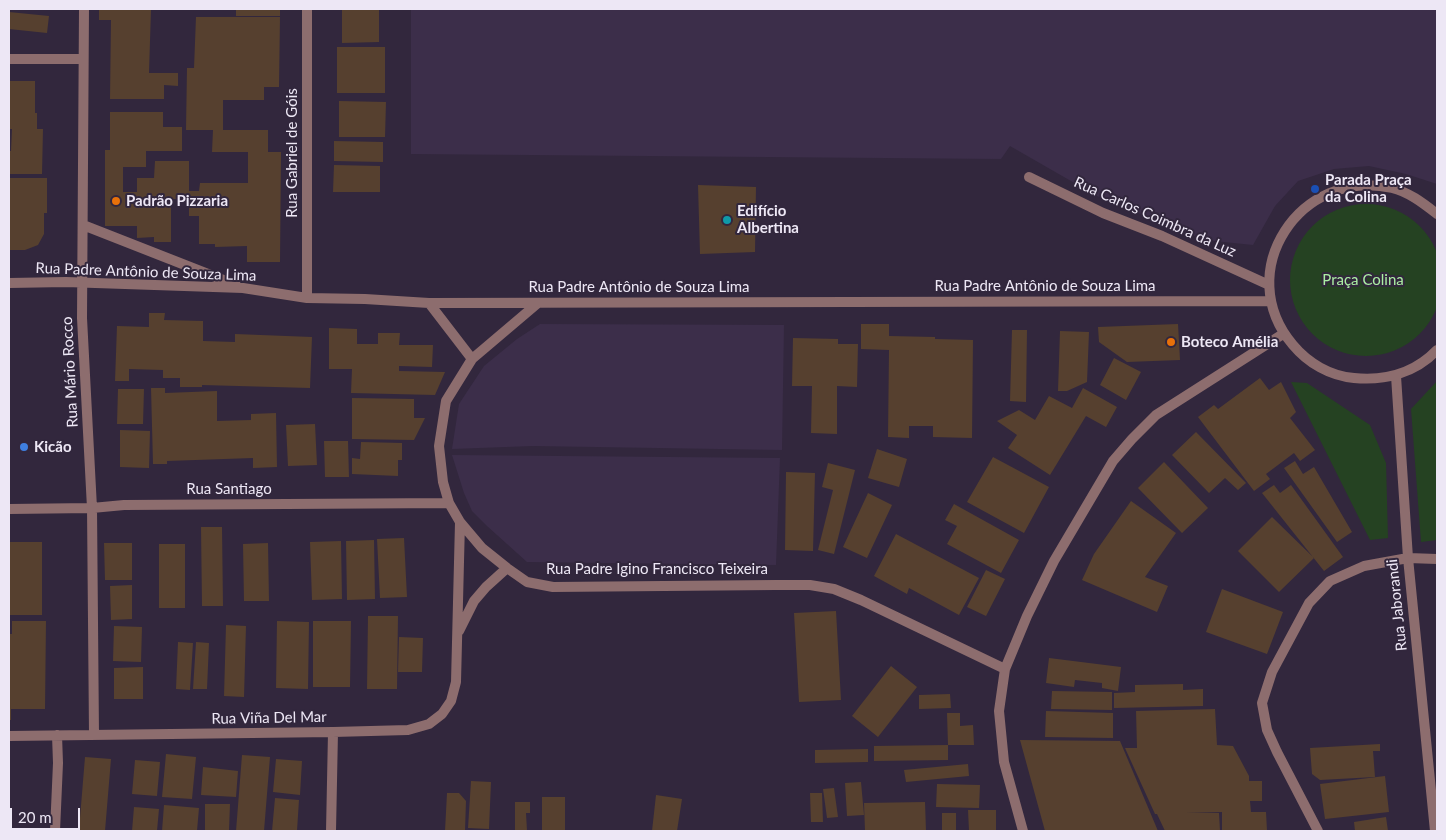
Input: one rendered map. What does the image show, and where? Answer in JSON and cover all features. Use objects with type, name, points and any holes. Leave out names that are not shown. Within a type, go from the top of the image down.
[{"type":"street","name":"Rua Mário Rocco","points":[[84,9],[82,318],[92,508],[94,734]]},
{"type":"street","name":"Rua Gabriel de Góis","points":[[307,9],[307,298]]},
{"type":"street","points":[[9,59],[83,59]]},
{"type":"street","name":"Rua Carlos Coimbra da Luz","points":[[1028,177],[1103,213],[1162,236],[1269,285]]},
{"type":"street","points":[[1437,214],[1417,198],[1393,188],[1367,185],[1341,188],[1317,198],[1296,214],[1281,235],[1271,259],[1269,285],[1273,311],[1283,334],[1300,354],[1321,369],[1346,378],[1372,380],[1396,376],[1418,366],[1437,350]]},
{"type":"street","points":[[83,225],[244,288]]},
{"type":"street","name":"Rua Padre Antônio de Souza Lima","points":[[9,283],[82,283],[244,288],[307,298],[429,303],[1271,300]]},
{"type":"street","points":[[429,303],[472,359]]},
{"type":"street","name":"Rua Padre Igino Francisco Teixeira","points":[[538,303],[472,359],[446,401],[439,446],[443,482],[449,502],[460,522],[482,548],[507,568],[527,582],[553,587],[810,585],[834,589],[861,600],[1004,669]]},
{"type":"street","points":[[1024,831],[1004,762],[999,710],[1004,669],[1054,561],[1113,461],[1156,415],[1283,334]]},
{"type":"street","name":"Rua Jaborandi","points":[[1396,376],[1408,558],[1435,831]]},
{"type":"street","name":"Rua Santiago","points":[[9,509],[92,508],[124,505],[449,502]]},
{"type":"street","name":"Rua Viña Del Mar","points":[[9,736],[408,730],[429,724],[442,714],[451,701],[456,682],[460,522]]},
{"type":"street","points":[[1318,831],[1277,752],[1268,730],[1262,703],[1272,672],[1309,602],[1330,581],[1364,566],[1408,558],[1437,559]]},
{"type":"street","name":"Rua Viña Del Mar","points":[[458,634],[474,601],[507,568]]},
{"type":"street","points":[[331,831],[333,732]]},
{"type":"street","points":[[55,831],[58,763],[57,735]]},
{"type":"shaded area","points":[[411,9],[1437,9],[1437,184],[1406,174],[1369,166],[1334,169],[1298,181],[1275,206],[1253,245],[1204,240],[1097,196],[1010,146],[1001,159],[411,154]]},
{"type":"shaded area","points":[[540,324],[784,325],[782,450],[533,446],[452,449],[459,404],[484,366],[517,339]]},
{"type":"shaded area","points":[[452,455],[780,458],[776,565],[527,562],[472,511]]},
{"type":"green space","name":"Praça Colina","points":[[1366,204],[1381,205],[1395,210],[1420,226],[1436,251],[1441,265],[1441,295],[1436,309],[1420,334],[1395,350],[1381,355],[1366,356],[1351,355],[1337,350],[1312,334],[1296,309],[1291,295],[1290,280],[1291,265],[1296,251],[1312,226],[1337,210],[1351,205]]},
{"type":"green space","points":[[1437,381],[1437,540],[1421,542],[1411,409]]},
{"type":"green space","points":[[1291,382],[1307,383],[1370,425],[1386,463],[1388,538],[1370,540]]},
{"type":"building","points":[[99,9],[151,9],[149,73],[178,73],[178,86],[164,85],[164,99],[110,99],[111,20],[99,20]]},
{"type":"building","points":[[236,9],[280,9],[280,16],[236,16]]},
{"type":"building","points":[[342,9],[379,9],[379,42],[342,43]]},
{"type":"building","points":[[9,12],[49,16],[47,33],[9,29]]},
{"type":"building","points":[[196,17],[280,17],[279,87],[264,87],[264,100],[223,100],[223,130],[268,130],[268,152],[281,152],[280,262],[247,262],[247,246],[215,247],[215,244],[199,244],[199,216],[189,216],[189,199],[171,199],[171,242],[154,242],[154,237],[137,238],[137,226],[105,226],[105,150],[110,150],[110,112],[163,112],[163,127],[182,127],[182,151],[146,151],[146,167],[123,167],[123,192],[137,192],[137,178],[154,178],[155,161],[189,161],[189,191],[199,191],[200,183],[248,183],[248,152],[212,152],[213,130],[186,130],[187,68],[194,68]]},
{"type":"building","points":[[337,47],[385,47],[385,93],[337,93]]},
{"type":"building","points":[[9,81],[35,81],[37,129],[43,129],[42,174],[9,174],[9,151],[11,151],[12,129],[9,129]]},
{"type":"building","points":[[339,101],[386,102],[385,137],[339,137]]},
{"type":"building","points":[[334,141],[383,142],[383,162],[334,161]]},
{"type":"building","points":[[334,165],[380,166],[380,192],[333,192]]},
{"type":"building","points":[[9,178],[47,178],[47,213],[44,213],[44,234],[38,245],[25,250],[9,250]]},
{"type":"building","name":"Edifício Albertina","points":[[698,185],[756,187],[755,252],[700,254]]},
{"type":"building","points":[[149,313],[165,313],[164,320],[203,321],[203,341],[235,342],[235,334],[312,337],[310,388],[202,385],[202,387],[180,387],[180,378],[163,378],[163,370],[129,369],[129,381],[115,381],[117,326],[149,327]]},
{"type":"building","points":[[861,324],[889,324],[889,336],[973,340],[972,438],[933,437],[933,426],[909,426],[909,438],[888,437],[889,350],[861,349]]},
{"type":"building","points":[[1178,324],[1180,360],[1127,362],[1099,342],[1098,327]]},
{"type":"building","points":[[329,328],[357,329],[357,344],[378,344],[378,333],[400,333],[399,345],[433,345],[432,367],[399,366],[399,371],[445,372],[435,395],[351,393],[352,369],[329,369]]},
{"type":"building","points":[[1012,330],[1027,330],[1026,402],[1010,401]]},
{"type":"building","points":[[1060,331],[1089,332],[1087,382],[1067,391],[1058,391]]},
{"type":"building","points":[[793,338],[838,339],[838,344],[858,344],[857,387],[837,386],[837,434],[811,433],[812,386],[792,386]]},
{"type":"building","points":[[1114,358],[1141,372],[1126,400],[1100,385]]},
{"type":"building","points":[[1260,378],[1269,390],[1281,382],[1296,412],[1290,418],[1315,450],[1300,461],[1294,453],[1266,474],[1270,479],[1254,491],[1198,417],[1214,405],[1218,409]]},
{"type":"building","points":[[151,388],[165,388],[165,393],[217,391],[217,421],[251,420],[251,414],[276,413],[277,467],[253,468],[253,458],[167,461],[167,464],[153,464]]},
{"type":"building","points":[[1083,388],[1117,407],[1106,427],[1086,416],[1050,475],[1008,448],[1017,435],[997,421],[1019,410],[1035,420],[1049,396],[1072,408]]},
{"type":"building","points":[[118,389],[144,389],[143,424],[117,424]]},
{"type":"building","points":[[352,398],[414,399],[414,418],[425,418],[414,440],[352,439]]},
{"type":"building","points":[[315,424],[317,465],[288,466],[286,425]]},
{"type":"building","points":[[120,430],[150,431],[149,468],[120,467]]},
{"type":"building","points":[[1196,432],[1246,483],[1238,490],[1225,478],[1209,493],[1172,455]]},
{"type":"building","points":[[324,441],[348,441],[349,477],[325,477]]},
{"type":"building","points":[[361,442],[402,443],[402,460],[398,460],[398,476],[352,474],[352,458],[360,459]]},
{"type":"building","points":[[877,449],[907,459],[899,487],[868,478]]},
{"type":"building","points":[[993,457],[1049,487],[1024,533],[967,502]]},
{"type":"building","points":[[1295,461],[1303,474],[1314,467],[1352,532],[1337,542],[1284,468]]},
{"type":"building","points":[[1164,462],[1208,508],[1182,533],[1138,488]]},
{"type":"building","points":[[828,463],[855,470],[834,554],[818,550],[833,490],[822,487]]},
{"type":"building","points":[[786,472],[815,473],[813,551],[785,550]]},
{"type":"building","points":[[1274,485],[1280,493],[1291,485],[1343,557],[1324,571],[1262,493]]},
{"type":"building","points":[[868,493],[892,505],[867,558],[843,547]]},
{"type":"building","points":[[1131,501],[1176,533],[1145,577],[1168,586],[1157,612],[1082,580],[1094,554]]},
{"type":"building","points":[[954,504],[1019,540],[1001,573],[947,544],[957,526],[945,520]]},
{"type":"building","points":[[1272,517],[1314,558],[1279,592],[1238,551]]},
{"type":"building","points":[[201,527],[222,527],[223,606],[202,606]]},
{"type":"building","points":[[896,534],[979,578],[959,615],[909,588],[907,594],[874,576]]},
{"type":"building","points":[[404,538],[407,597],[380,598],[377,539]]},
{"type":"building","points":[[374,540],[375,599],[347,600],[346,541]]},
{"type":"building","points":[[341,541],[342,599],[312,600],[310,542]]},
{"type":"building","points":[[9,542],[42,542],[42,615],[9,615]]},
{"type":"building","points":[[104,543],[132,543],[132,580],[105,580]]},
{"type":"building","points":[[268,543],[269,601],[244,601],[243,544]]},
{"type":"building","points":[[159,544],[185,544],[185,608],[159,608]]},
{"type":"building","points":[[986,570],[1005,579],[986,616],[967,607]]},
{"type":"building","points":[[132,585],[132,619],[111,620],[110,586]]},
{"type":"building","points":[[1222,589],[1283,612],[1267,654],[1206,632]]},
{"type":"building","points":[[836,611],[841,700],[799,702],[794,613]]},
{"type":"building","points":[[368,616],[398,616],[397,689],[367,689]]},
{"type":"building","points":[[12,621],[46,621],[45,709],[11,709],[11,720],[9,720],[9,634],[12,634]]},
{"type":"building","points":[[277,621],[309,622],[308,689],[276,688]]},
{"type":"building","points":[[313,621],[351,621],[350,687],[313,687]]},
{"type":"building","points":[[226,625],[246,626],[244,697],[224,696]]},
{"type":"building","points":[[114,626],[142,627],[141,662],[113,661]]},
{"type":"building","points":[[399,637],[423,638],[422,672],[398,672]]},
{"type":"building","points":[[178,642],[193,643],[190,690],[176,689]]},
{"type":"building","points":[[196,642],[209,643],[207,689],[193,689]]},
{"type":"building","points":[[1049,658],[1121,667],[1118,691],[1102,688],[1102,683],[1075,680],[1074,687],[1046,683]]},
{"type":"building","points":[[891,666],[917,687],[878,737],[852,716]]},
{"type":"building","points":[[143,667],[143,699],[114,699],[114,668]]},
{"type":"building","points":[[1183,684],[1183,690],[1203,689],[1203,706],[1114,708],[1114,693],[1135,692],[1135,685]]},
{"type":"building","points":[[1052,691],[1112,692],[1112,710],[1051,709]]},
{"type":"building","points":[[950,694],[951,708],[919,709],[919,695]]},
{"type":"building","points":[[1215,709],[1217,745],[1233,746],[1249,776],[1249,781],[1262,781],[1262,801],[1250,801],[1251,812],[1266,812],[1267,831],[1222,831],[1222,812],[1186,813],[1219,813],[1220,831],[1165,831],[1157,814],[1155,814],[1125,748],[1137,748],[1136,711]]},
{"type":"building","points":[[1046,711],[1113,713],[1113,738],[1045,737]]},
{"type":"building","points":[[947,713],[960,713],[960,726],[973,725],[974,745],[948,745]]},
{"type":"building","points":[[1020,740],[1120,741],[1158,831],[1045,831]]},
{"type":"building","points":[[1380,744],[1380,751],[1373,751],[1375,777],[1320,780],[1312,774],[1310,748]]},
{"type":"building","points":[[948,745],[948,760],[874,761],[874,746]]},
{"type":"building","points":[[868,749],[868,762],[815,763],[815,750]]},
{"type":"building","points":[[166,754],[196,757],[192,799],[162,797]]},
{"type":"building","points":[[242,755],[270,757],[264,831],[236,831]]},
{"type":"building","points":[[85,757],[111,759],[105,831],[79,830]]},
{"type":"building","points":[[276,759],[302,761],[300,795],[273,792]]},
{"type":"building","points":[[135,760],[160,762],[157,796],[132,794]]},
{"type":"building","points":[[968,764],[969,776],[906,782],[904,770]]},
{"type":"building","points":[[203,767],[238,771],[236,797],[201,795]]},
{"type":"building","points":[[1385,776],[1389,812],[1325,819],[1320,784]]},
{"type":"building","points":[[471,781],[491,782],[489,829],[468,828]]},
{"type":"building","points":[[861,782],[864,815],[847,816],[845,783]]},
{"type":"building","points":[[937,784],[980,785],[979,808],[936,807]]},
{"type":"building","points":[[834,788],[838,817],[827,818],[823,789]]},
{"type":"building","points":[[447,793],[459,793],[466,801],[465,831],[445,831]]},
{"type":"building","points":[[810,793],[822,793],[823,822],[811,822]]},
{"type":"building","points":[[656,795],[682,799],[677,831],[652,831]]},
{"type":"building","points":[[542,797],[565,797],[565,831],[542,831]]},
{"type":"building","points":[[275,798],[299,800],[297,831],[272,831]]},
{"type":"building","points":[[515,802],[530,802],[530,813],[526,813],[527,831],[515,831]]},
{"type":"building","points":[[925,802],[926,831],[865,831],[864,803]]},
{"type":"building","points":[[205,804],[230,804],[229,831],[205,831]]},
{"type":"building","points":[[164,805],[199,808],[197,831],[162,831]]},
{"type":"building","points":[[134,807],[159,809],[157,831],[132,831]]},
{"type":"building","points":[[968,810],[996,810],[996,831],[969,831]]},
{"type":"building","points":[[942,813],[956,813],[956,831],[942,831]]},
{"type":"building","points":[[1386,817],[1388,831],[1355,831],[1354,822]]},
{"type":"place","name":"Parada Praça da Colina","points":[[1315,189]]},
{"type":"place","name":"Padrão Pizzaria","points":[[116,201]]},
{"type":"place","name":"Edifício Albertina","points":[[727,220]]},
{"type":"place","name":"Boteco Amélia","points":[[1171,342]]},
{"type":"place","name":"Kicão","points":[[24,447]]}]
